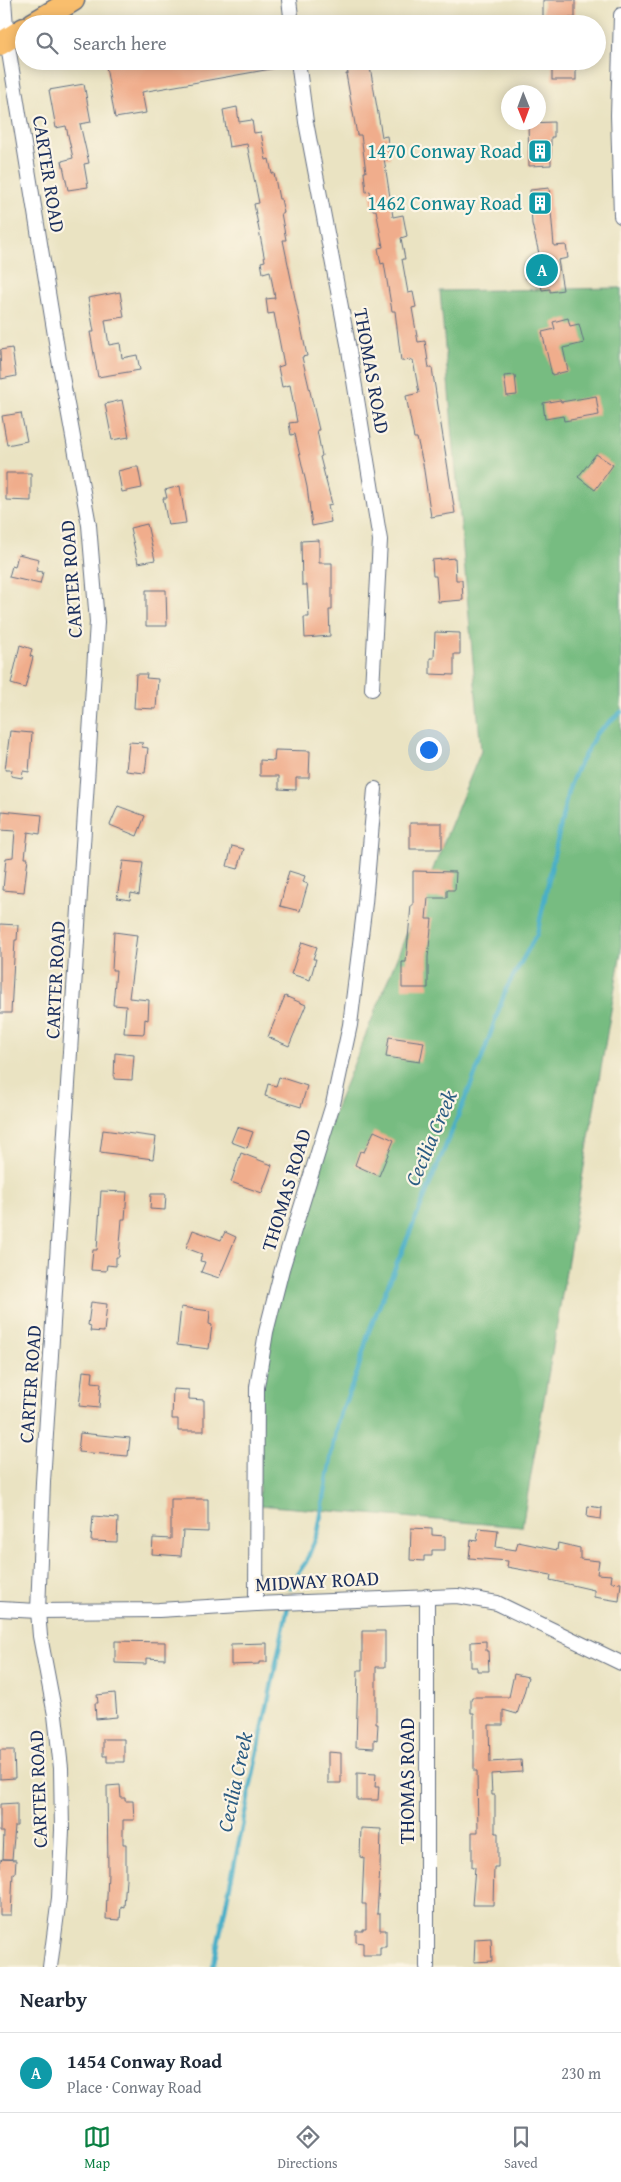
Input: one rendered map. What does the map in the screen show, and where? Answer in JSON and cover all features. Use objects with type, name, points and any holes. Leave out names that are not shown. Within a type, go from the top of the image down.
[{"type":"main road","points":[[48,15],[73,0]]},
{"type":"street","name":"CARTER ROAD","points":[[4,0],[59,360],[89,525],[97,622],[44,1482],[38,1611],[40,1636],[55,1715],[61,1768],[62,1830],[59,1898],[50,1967]]},
{"type":"street","points":[[289,0],[291,15]]},
{"type":"street","points":[[621,15],[618,115],[621,216]]},
{"type":"street","name":"THOMAS ROAD","points":[[299,70],[306,122],[348,344],[380,540],[372,689]]},
{"type":"street","name":"THOMAS ROAD","points":[[256,1604],[258,1387],[266,1332],[282,1269],[333,1104],[350,1025],[375,789]]},
{"type":"street","name":"THOMAS ROAD","points":[[427,1596],[427,1967]]},
{"type":"street","name":"MIDWAY ROAD","points":[[0,1609],[38,1611],[159,1610],[457,1596],[497,1603],[621,1663]]},
{"type":"green space","points":[[621,288],[621,952],[522,1527],[259,1505],[262,1341],[311,1169],[481,751],[440,291]]},
{"type":"building","points":[[543,0],[575,0],[575,15],[543,15]]},
{"type":"building","points":[[107,70],[265,70],[142,92],[146,113],[115,118]]},
{"type":"building","points":[[347,70],[371,70],[382,137],[387,136],[390,158],[384,158],[393,217],[403,215],[407,236],[401,238],[405,259],[402,259],[408,293],[413,292],[416,307],[412,308],[418,342],[425,341],[429,368],[432,368],[455,513],[431,517],[423,464],[417,438],[414,438],[406,396],[419,393],[413,360],[401,361],[395,311],[392,311],[384,263],[381,264],[378,248],[383,247],[376,210],[373,210],[370,191],[366,192],[364,172],[366,172],[361,135],[357,135],[346,74],[348,74]]},
{"type":"building","points":[[552,70],[576,70],[576,80],[552,80]]},
{"type":"building","points":[[84,84],[91,122],[80,124],[89,163],[84,164],[88,187],[68,190],[62,161],[73,158],[66,126],[56,128],[49,90]]},
{"type":"building","points":[[237,107],[239,122],[252,120],[254,133],[261,132],[266,160],[269,159],[272,174],[274,173],[284,213],[281,213],[286,240],[283,240],[307,356],[302,357],[319,430],[317,430],[322,456],[320,457],[332,504],[328,505],[331,522],[312,526],[307,487],[295,434],[291,435],[289,423],[297,422],[290,385],[282,387],[278,367],[284,365],[274,313],[268,314],[266,299],[275,298],[270,271],[263,273],[261,262],[265,261],[254,204],[259,203],[247,144],[229,147],[223,110]]},
{"type":"building","name":"1470 Conway Road","points":[[546,122],[554,122],[554,137],[551,137],[551,165],[529,166],[528,130],[546,130]]},
{"type":"building","points":[[549,188],[554,246],[566,245],[568,258],[558,260],[563,290],[550,292],[550,289],[542,290],[539,276],[526,279],[524,264],[541,262],[532,224],[530,190]]},
{"type":"building","points":[[120,292],[124,317],[105,320],[109,345],[120,343],[122,358],[137,355],[140,370],[98,377],[90,332],[94,332],[88,298]]},
{"type":"building","points":[[568,318],[570,326],[579,324],[584,343],[563,348],[568,371],[552,375],[542,332],[555,329],[553,322]]},
{"type":"building","points":[[12,348],[16,376],[1,379],[0,350]]},
{"type":"building","points":[[515,375],[517,395],[507,396],[504,376]]},
{"type":"building","points":[[596,396],[599,415],[564,421],[563,416],[545,419],[543,403]]},
{"type":"building","points":[[122,400],[129,437],[112,440],[105,404]]},
{"type":"building","points":[[21,413],[27,441],[7,445],[2,416]]},
{"type":"building","points":[[596,454],[613,465],[595,490],[578,477]]},
{"type":"building","points":[[138,467],[142,488],[122,492],[118,471]]},
{"type":"building","points":[[6,473],[31,473],[31,501],[6,500]]},
{"type":"building","points":[[180,486],[186,523],[168,525],[163,498],[167,498],[165,490]]},
{"type":"building","points":[[147,524],[155,560],[138,563],[130,528]]},
{"type":"building","points":[[319,540],[319,563],[332,563],[332,610],[329,610],[330,636],[305,638],[304,617],[309,617],[307,585],[302,585],[301,541]]},
{"type":"building","points":[[18,554],[39,559],[36,571],[43,572],[40,584],[9,577],[12,566],[15,567]]},
{"type":"building","points":[[455,558],[456,580],[462,580],[463,600],[438,602],[436,576],[433,576],[432,560]]},
{"type":"building","points":[[146,590],[166,590],[167,626],[146,626]]},
{"type":"building","points":[[435,632],[460,633],[460,654],[454,654],[454,675],[430,674],[430,658],[434,658]]},
{"type":"building","points":[[20,645],[32,649],[30,656],[33,657],[25,688],[11,684]]},
{"type":"building","points":[[136,674],[147,674],[146,678],[158,679],[156,709],[134,708]]},
{"type":"building","points":[[10,731],[32,733],[29,772],[23,771],[22,778],[11,776],[12,770],[5,770]]},
{"type":"building","points":[[129,742],[143,743],[142,747],[148,748],[145,773],[126,771]]},
{"type":"building","points":[[275,750],[310,751],[309,778],[296,778],[296,790],[279,789],[279,776],[260,776],[260,760],[274,761]]},
{"type":"building","points":[[118,806],[145,816],[137,836],[110,825]]},
{"type":"building","points":[[2,811],[42,815],[40,834],[28,832],[25,858],[28,858],[24,892],[3,890],[6,858],[13,857],[15,831],[0,830]]},
{"type":"building","points":[[410,823],[442,823],[442,849],[410,849]]},
{"type":"building","points":[[232,846],[244,849],[238,869],[227,866]]},
{"type":"building","points":[[123,861],[143,863],[139,895],[131,893],[130,900],[117,898]]},
{"type":"building","points":[[289,871],[305,876],[303,882],[308,884],[300,911],[280,906]]},
{"type":"building","points":[[413,871],[456,872],[455,890],[447,890],[447,898],[428,898],[426,919],[432,919],[428,957],[428,988],[402,988],[402,962],[406,962],[411,905],[413,905]]},
{"type":"building","points":[[0,924],[18,925],[17,940],[15,940],[11,1013],[0,1013]]},
{"type":"building","points":[[114,932],[137,935],[129,998],[149,1000],[148,1020],[145,1019],[144,1034],[124,1033],[126,1006],[113,1005],[116,970],[112,970]]},
{"type":"building","points":[[302,942],[317,947],[313,959],[316,959],[310,980],[291,974]]},
{"type":"building","points":[[285,996],[306,1005],[289,1046],[268,1037]]},
{"type":"building","points":[[389,1037],[424,1042],[420,1062],[386,1057]]},
{"type":"building","points":[[115,1053],[134,1055],[132,1080],[114,1079]]},
{"type":"building","points":[[279,1077],[307,1086],[301,1107],[265,1096],[268,1084],[276,1086]]},
{"type":"building","points":[[237,1127],[253,1132],[247,1148],[231,1142]]},
{"type":"building","points":[[103,1130],[156,1137],[153,1159],[100,1152]]},
{"type":"building","points":[[374,1131],[394,1140],[379,1176],[355,1165],[360,1151],[364,1152]]},
{"type":"building","points":[[241,1153],[272,1165],[262,1193],[231,1182]]},
{"type":"building","points":[[101,1191],[127,1192],[125,1219],[122,1219],[119,1257],[116,1257],[116,1266],[107,1265],[106,1271],[91,1270],[93,1250],[97,1250]]},
{"type":"building","points":[[151,1194],[166,1194],[165,1210],[150,1209]]},
{"type":"building","points":[[193,1230],[221,1240],[225,1232],[236,1237],[219,1278],[201,1272],[205,1262],[200,1261],[202,1254],[186,1248]]},
{"type":"building","points":[[91,1302],[107,1304],[104,1332],[90,1331],[91,1326],[88,1325]]},
{"type":"building","points":[[181,1307],[210,1311],[209,1324],[212,1325],[209,1349],[177,1345]]},
{"type":"building","points":[[83,1371],[93,1372],[92,1382],[101,1383],[99,1408],[79,1406]]},
{"type":"building","points":[[173,1389],[189,1390],[189,1399],[204,1400],[204,1431],[178,1431],[178,1419],[172,1419]]},
{"type":"building","points":[[80,1433],[130,1438],[128,1456],[78,1452]]},
{"type":"building","points":[[171,1499],[208,1499],[208,1532],[183,1531],[181,1556],[152,1554],[153,1538],[171,1539]]},
{"type":"building","points":[[588,1506],[602,1508],[601,1519],[587,1517]]},
{"type":"building","points":[[93,1516],[118,1518],[117,1542],[91,1541]]},
{"type":"building","points":[[411,1528],[432,1529],[432,1535],[445,1536],[445,1550],[432,1550],[432,1556],[424,1556],[424,1561],[410,1560]]},
{"type":"building","points":[[479,1528],[498,1530],[496,1547],[516,1550],[518,1542],[557,1550],[558,1543],[580,1548],[580,1559],[599,1561],[597,1574],[612,1575],[611,1582],[621,1583],[619,1601],[594,1597],[594,1590],[550,1580],[551,1575],[507,1567],[508,1561],[469,1558],[471,1540],[477,1541]]},
{"type":"building","points":[[362,1631],[385,1631],[385,1667],[376,1667],[376,1724],[378,1724],[377,1740],[374,1739],[374,1748],[356,1747],[358,1670],[362,1670]]},
{"type":"building","points":[[115,1641],[165,1642],[165,1659],[146,1658],[146,1664],[115,1663]]},
{"type":"building","points":[[486,1641],[489,1671],[477,1671],[477,1667],[471,1667],[471,1642]]},
{"type":"building","points":[[267,1643],[267,1662],[231,1665],[231,1644]]},
{"type":"building","points":[[514,1674],[528,1677],[524,1693],[517,1714],[503,1710],[503,1725],[489,1725],[490,1762],[521,1760],[522,1772],[491,1774],[492,1795],[495,1795],[495,1833],[498,1833],[498,1867],[494,1867],[493,1905],[472,1905],[475,1867],[472,1867],[472,1832],[478,1832],[477,1771],[474,1771],[474,1713],[471,1713],[471,1699],[472,1697],[509,1697]]},
{"type":"building","points":[[115,1693],[117,1717],[96,1719],[95,1703],[98,1703],[97,1695]]},
{"type":"building","points":[[103,1739],[124,1739],[124,1762],[107,1762],[107,1756],[103,1756]]},
{"type":"building","points":[[0,1750],[14,1750],[15,1778],[0,1779]]},
{"type":"building","points":[[328,1752],[341,1753],[341,1783],[328,1783]]},
{"type":"building","points":[[357,1773],[376,1774],[375,1787],[379,1787],[378,1800],[357,1800]]},
{"type":"building","points":[[120,1785],[121,1798],[125,1798],[125,1801],[133,1801],[134,1820],[123,1820],[123,1844],[126,1844],[126,1879],[124,1907],[121,1906],[120,1920],[106,1919],[108,1873],[107,1786]]},
{"type":"building","points":[[17,1803],[17,1826],[15,1826],[12,1859],[3,1859],[4,1832],[0,1832],[0,1804]]},
{"type":"building","points":[[361,1828],[381,1829],[377,1914],[380,1914],[380,1930],[386,1930],[386,1947],[380,1947],[380,1955],[363,1955],[363,1943],[356,1942],[356,1931],[366,1929],[366,1904],[362,1904],[364,1858],[360,1857]]},
{"type":"building","points":[[0,1860],[16,1860],[15,1874],[13,1873],[11,1915],[0,1915]]},
{"type":"building","points":[[491,1938],[492,1961],[474,1962],[475,1939]]},
{"type":"waterway","name":"Cecilia Creek","points":[[291,1588],[293,1580],[306,1562],[318,1532],[338,1420],[357,1373],[369,1331],[482,1058],[506,989],[537,934],[568,791],[576,771],[596,734],[621,712]]},
{"type":"waterway","name":"Cecilia Creek","points":[[213,1967],[288,1606]]},
{"type":"place","name":"1470 Conway Road","points":[[540,151]]},
{"type":"place","name":"1462 Conway Road","points":[[540,203]]},
{"type":"place","name":"1454 Conway Road","points":[[542,270]]}]
